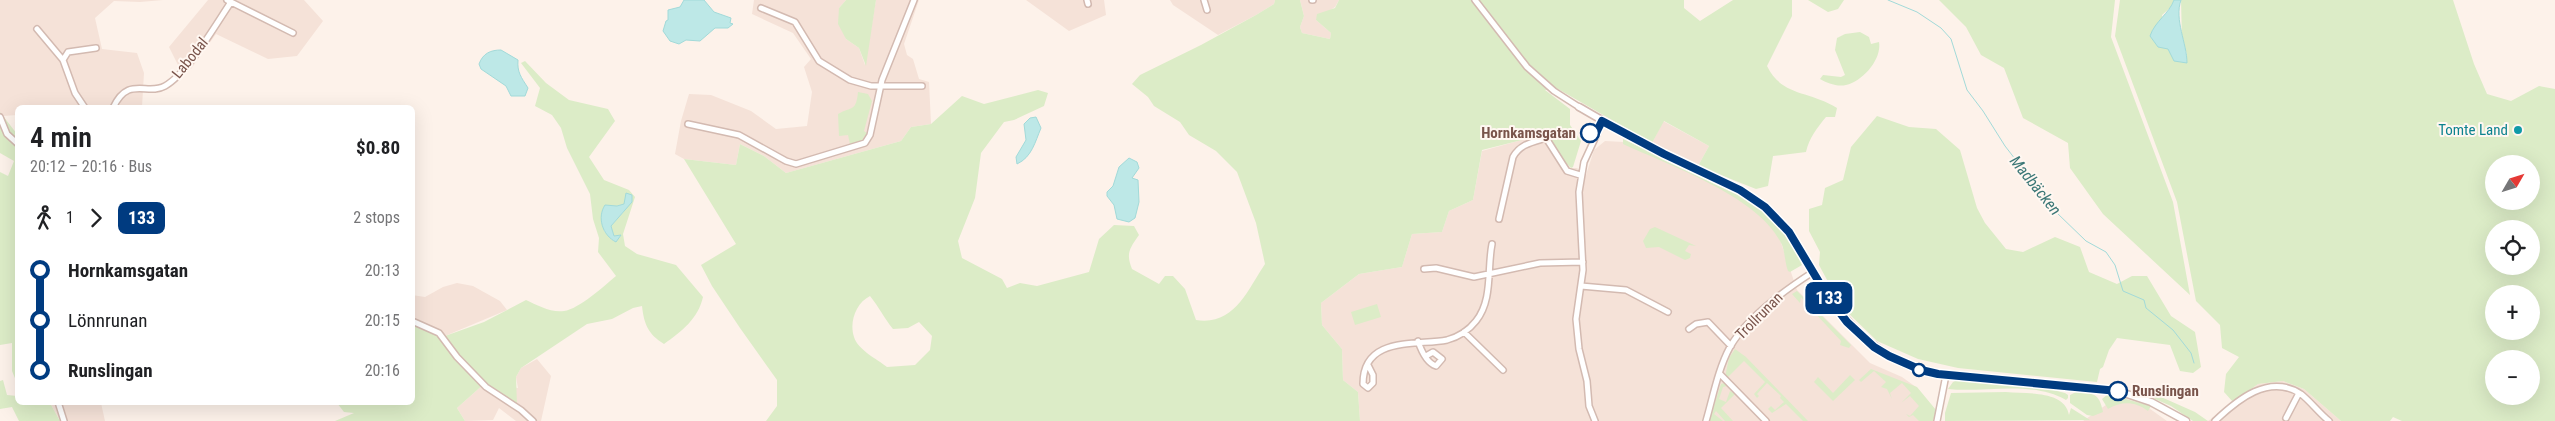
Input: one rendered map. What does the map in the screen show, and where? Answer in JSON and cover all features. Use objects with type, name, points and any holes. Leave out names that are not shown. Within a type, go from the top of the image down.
[{"type":"street","points":[[688,124],[739,135],[786,162],[802,163],[857,146],[869,140],[880,87],[914,0]]},
{"type":"street","points":[[1204,0],[1207,10]]},
{"type":"street","points":[[1475,0],[1527,67],[1554,91],[1602,121],[1757,201],[1789,232],[1847,322],[1874,347],[1907,365],[1946,375],[2118,391],[2151,402],[2186,421]]},
{"type":"street","name":"Labodal","points":[[115,105],[120,96],[131,89],[164,87],[172,81],[196,53],[230,1],[293,33]]},
{"type":"street","points":[[761,8],[795,22],[812,52],[830,69],[850,80],[880,87],[922,86]]},
{"type":"street","points":[[37,29],[63,60],[75,93],[83,105]]},
{"type":"street","points":[[63,60],[68,52],[96,48]]},
{"type":"street","points":[[0,117],[7,134],[15,141]]},
{"type":"street","points":[[1595,421],[1590,412],[1588,381],[1578,340],[1576,319],[1583,262],[1580,176],[1602,121]]},
{"type":"street","points":[[1499,219],[1513,157],[1516,151],[1524,145],[1546,138],[1567,171],[1580,176]]},
{"type":"street","points":[[1368,365],[1378,354],[1393,346],[1418,341],[1445,340],[1464,332],[1475,322],[1486,300],[1492,244]]},
{"type":"street","points":[[1424,269],[1436,268],[1466,276],[1489,274],[1531,264],[1583,262]]},
{"type":"street","name":"Trollrunan","points":[[1706,421],[1720,374],[1731,346],[1742,331],[1777,297],[1813,272]]},
{"type":"street","points":[[1581,286],[1626,290],[1668,312]]},
{"type":"street","name":"Trollrunan","points":[[1689,329],[1705,321],[1731,346]]},
{"type":"street","points":[[415,322],[435,330],[486,386],[521,410],[533,421]]},
{"type":"street","points":[[1464,332],[1503,370]]},
{"type":"street","points":[[1418,341],[1421,350],[1426,356]]},
{"type":"street","points":[[1720,374],[1766,421]]},
{"type":"street","points":[[1937,421],[1946,375]]},
{"type":"street","points":[[2215,421],[2243,398],[2270,387],[2283,387],[2299,393],[2329,421]]},
{"type":"street","points":[[2286,418],[2299,393]]},
{"type":"street","points":[[59,405],[64,421]]},
{"type":"shaded area","points":[[0,0],[163,0],[140,2],[114,1],[95,18],[102,49],[137,53],[144,73],[142,105],[15,105],[15,115],[3,116],[0,112]]},
{"type":"shaded area","points":[[208,0],[304,0],[323,21],[297,56],[268,59],[216,34],[191,69],[178,65],[169,47]]},
{"type":"shaded area","points":[[754,0],[846,0],[839,8],[846,39],[859,48],[865,65],[876,0],[919,0],[904,44],[907,55],[913,59],[919,79],[929,82],[931,124],[911,127],[901,141],[786,173],[764,156],[740,144],[736,165],[684,159],[675,154],[681,121],[689,94],[711,95],[751,111],[776,129],[807,126],[812,92],[804,67],[811,59],[793,33],[752,14]]},
{"type":"shaded area","points":[[1026,0],[1104,0],[1106,15],[1069,31]]},
{"type":"shaded area","points":[[1170,0],[1275,0],[1274,4],[1218,35],[1173,5]]},
{"type":"shaded area","points":[[1300,0],[1339,0],[1335,7],[1316,20],[1331,33],[1330,39],[1302,33],[1300,27],[1304,16]]},
{"type":"shaded area","points":[[1663,121],[1709,146],[1698,166],[1652,143]]},
{"type":"shaded area","points":[[1547,133],[1570,168],[1577,168],[1586,175],[1594,150],[1605,141],[1624,142],[1751,201],[1775,225],[1797,290],[1870,363],[1902,377],[1916,387],[1923,421],[1360,421],[1358,392],[1343,380],[1342,349],[1322,325],[1321,303],[1359,274],[1402,267],[1412,234],[1442,232],[1449,211],[1473,200],[1482,151]]},
{"type":"shaded area","points":[[457,283],[473,286],[500,301],[507,310],[445,336],[436,335],[415,325],[415,295],[425,297],[443,287]]},
{"type":"shaded area","points":[[537,359],[551,376],[541,421],[516,421],[499,408],[493,420],[465,421],[457,408],[485,383],[518,388],[516,377],[521,368]]},
{"type":"shaded area","points":[[2283,381],[2304,389],[2341,421],[2208,421],[2258,384]]},
{"type":"shaded area","points":[[2113,400],[2126,400],[2146,406],[2167,421],[2083,421]]},
{"type":"shaded area","points":[[51,405],[101,405],[105,421],[60,421]]},
{"type":"green space","points":[[846,0],[876,0],[866,66],[859,48],[846,39],[838,24],[839,8]]},
{"type":"green space","points":[[1275,0],[1300,0],[1304,16],[1300,27],[1302,33],[1330,39],[1331,33],[1316,20],[1317,14],[1335,8],[1339,0],[1684,0],[1684,8],[1700,21],[1733,0],[1792,0],[1792,16],[1767,66],[1773,76],[1788,88],[1827,102],[1837,108],[1835,117],[1826,117],[1817,129],[1809,142],[1806,152],[1773,156],[1768,186],[1756,189],[1698,166],[1709,146],[1664,121],[1652,143],[1558,89],[1545,90],[1570,109],[1570,125],[1581,141],[1573,167],[1571,168],[1557,154],[1546,134],[1482,150],[1473,200],[1449,211],[1442,232],[1412,234],[1402,267],[1359,274],[1321,303],[1322,325],[1342,349],[1343,380],[1358,392],[1360,421],[766,421],[777,406],[777,380],[712,286],[701,265],[736,244],[684,159],[736,165],[740,144],[764,156],[786,173],[901,141],[911,127],[931,124],[962,96],[984,104],[1038,90],[1048,93],[1044,106],[1014,120],[1004,122],[981,153],[975,198],[958,241],[962,258],[1002,279],[1007,288],[1020,283],[1037,286],[1089,272],[1099,239],[1114,225],[1134,226],[1139,235],[1129,255],[1132,269],[1159,284],[1165,276],[1173,276],[1185,289],[1196,320],[1220,318],[1238,304],[1265,264],[1256,223],[1237,172],[1216,151],[1189,135],[1180,122],[1154,106],[1148,97],[1132,84],[1140,75],[1201,45],[1274,4]],"holes":[[[870,296],[893,329],[908,328],[919,322],[932,336],[930,350],[915,365],[887,367],[856,342],[852,325],[853,319],[857,308]]]},
{"type":"green space","points":[[1808,0],[1844,0],[1838,9],[1828,12]]},
{"type":"green space","points":[[1939,0],[2115,0],[2111,37],[2173,202],[2190,295],[2103,214],[2070,168],[2068,143],[2023,118],[2004,68],[1981,55],[1966,27]]},
{"type":"green space","points":[[2120,0],[2174,0],[2171,7],[2162,15],[2168,48],[2187,54],[2182,41],[2181,0],[2453,0],[2474,64],[2487,94],[2511,101],[2539,86],[2555,89],[2555,421],[2402,421],[2393,417],[2390,421],[2341,421],[2304,389],[2283,381],[2258,384],[2233,402],[2224,392],[2226,374],[2239,357],[2222,348],[2220,325],[2196,301],[2177,202],[2115,36]]},
{"type":"green space","points":[[1860,32],[1869,37],[1871,44],[1879,42],[1878,55],[1865,74],[1846,85],[1832,84],[1820,79],[1823,75],[1841,77],[1845,75],[1835,50],[1837,38],[1845,34]]},
{"type":"green space","points":[[525,61],[546,83],[569,100],[608,109],[615,121],[589,157],[604,180],[629,190],[635,197],[623,234],[625,246],[637,254],[676,265],[703,297],[697,312],[683,329],[664,344],[648,328],[642,306],[633,308],[612,319],[587,324],[521,368],[516,377],[517,405],[485,383],[457,408],[465,421],[335,421],[354,413],[344,412],[339,405],[415,405],[415,325],[436,335],[445,336],[484,322],[526,300],[549,310],[564,311],[584,302],[616,276],[598,252],[599,238],[593,219],[590,194],[567,148],[561,128],[552,115],[535,106],[540,88],[521,63]],"holes":[[[624,204],[626,209],[611,226],[614,236],[620,235],[619,238],[612,240],[604,231],[606,205],[617,206]]]},
{"type":"green space","points":[[858,92],[868,94],[872,101],[864,131],[868,134],[867,138],[864,136],[863,140],[850,144],[848,135],[839,136],[838,114],[854,106]]},
{"type":"green space","points":[[0,112],[15,131],[15,378],[12,371],[12,343],[0,345],[0,172],[8,176],[14,161],[0,153]]},
{"type":"green space","points":[[1877,116],[1909,127],[1936,129],[1960,150],[1977,208],[1985,223],[2006,249],[2023,252],[2055,237],[2080,247],[2089,272],[2117,284],[2132,276],[2147,276],[2171,316],[2195,332],[2201,367],[2193,373],[2180,371],[2170,345],[2117,338],[2109,350],[2103,367],[2100,369],[2097,382],[1958,368],[1918,359],[1877,341],[1841,306],[1819,265],[1820,252],[1809,231],[1809,209],[1822,205],[1825,188],[1843,180],[1851,147]]},
{"type":"green space","points":[[1623,139],[1717,182],[1753,202],[1780,227],[1798,255],[1802,265],[1790,272],[1788,271],[1782,245],[1771,228],[1755,212],[1734,197],[1712,184],[1623,144]]},
{"type":"green space","points":[[1655,227],[1696,246],[1689,245],[1685,251],[1691,254],[1690,258],[1685,260],[1659,247],[1646,248],[1643,241],[1650,229]]},
{"type":"green space","points":[[1797,291],[1851,345],[1849,348],[1840,345],[1841,341],[1813,311],[1810,314],[1807,310],[1809,307],[1801,297],[1800,303],[1792,294]]},
{"type":"green space","points":[[1377,304],[1381,317],[1355,325],[1351,312]]},
{"type":"green space","points":[[1735,349],[1746,357],[1808,421],[1803,421],[1786,404],[1772,413],[1768,409],[1771,406],[1775,410],[1784,402],[1780,398],[1781,396],[1767,383],[1757,394],[1759,396],[1757,398],[1754,394],[1765,382],[1744,361],[1727,378],[1725,377],[1729,358]]},
{"type":"green space","points":[[1871,369],[1917,387],[1936,410],[1933,421],[1919,421],[1913,415],[1909,417],[1906,414],[1910,416],[1919,406],[1910,396],[1901,403],[1911,393],[1902,383],[1890,393],[1892,399],[1887,389],[1881,387],[1886,382],[1874,371],[1861,382],[1859,380]]},
{"type":"green space","points":[[1850,375],[1855,380],[1833,401],[1814,382],[1818,377],[1833,393]]},
{"type":"green space","points":[[1960,379],[2041,387],[2065,393],[2068,395],[2068,398],[2066,400],[2038,390],[2008,388],[1948,389],[1953,382]]},
{"type":"green space","points":[[3,380],[7,395],[15,396],[15,405],[51,405],[60,421],[19,421],[12,407],[0,409],[0,381]]},
{"type":"green space","points":[[1724,383],[1727,386],[1723,387],[1719,399],[1726,402],[1730,391],[1735,394],[1721,408],[1733,421],[1725,421],[1716,411],[1714,414],[1723,421],[1709,421],[1721,384]]},
{"type":"green space","points":[[2143,389],[2195,412],[2208,421],[2193,421],[2171,406],[2139,392]]},
{"type":"green space","points":[[2006,392],[2053,397],[2066,407],[2069,415],[2071,408],[2090,420],[1945,421],[1945,413],[1951,393]]},
{"type":"green space","points":[[2076,392],[2095,395],[2100,401],[2103,412],[2093,416],[2087,415],[2070,403],[2070,395]]},
{"type":"green space","points":[[2108,394],[2151,406],[2148,411],[2138,405],[2123,403],[2108,409],[2102,399]]},
{"type":"water","points":[[684,0],[704,0],[714,12],[731,18],[730,23],[733,24],[728,28],[715,28],[700,41],[686,40],[679,44],[670,41],[663,31],[668,20],[668,10],[680,7]]},
{"type":"water","points":[[2174,0],[2181,0],[2179,15],[2187,63],[2174,61],[2168,49],[2158,47],[2150,36]]},
{"type":"water","points":[[501,50],[518,60],[520,74],[528,88],[525,96],[511,96],[506,86],[481,69],[479,64],[485,55]]},
{"type":"water","points":[[1036,117],[1041,128],[1037,139],[1030,153],[1017,164],[1016,157],[1026,140],[1024,124],[1030,118]]},
{"type":"water","points":[[1129,158],[1137,162],[1139,168],[1132,178],[1138,180],[1139,202],[1135,218],[1129,222],[1117,219],[1114,205],[1107,196],[1107,192],[1113,186],[1119,167]]},
{"type":"water","points":[[626,193],[632,195],[632,202],[611,226],[614,236],[621,235],[616,242],[604,230],[601,215],[605,205],[617,206],[624,204]]},
{"type":"waterway","name":"Madbäcken","points":[[1888,0],[1917,12],[1941,28],[1951,39],[1967,90],[2005,146],[2057,213],[2086,241],[2106,252],[2115,265],[2123,291],[2144,300],[2146,308],[2173,330],[2191,353],[2194,363]]},
{"type":"bus line","name":"133","points":[[1590,133],[1595,135],[1602,121],[1664,154],[1740,190],[1757,201],[1774,215],[1789,232],[1828,297],[1847,322],[1874,347],[1907,365],[1924,371],[1962,377],[2118,391]]},
{"type":"place","name":"Tomte Land","points":[[2518,130]]},
{"type":"place","name":"Hornkamsgatan","points":[[1590,133]]},
{"type":"place","name":"Runslingan","points":[[2118,391]]}]
